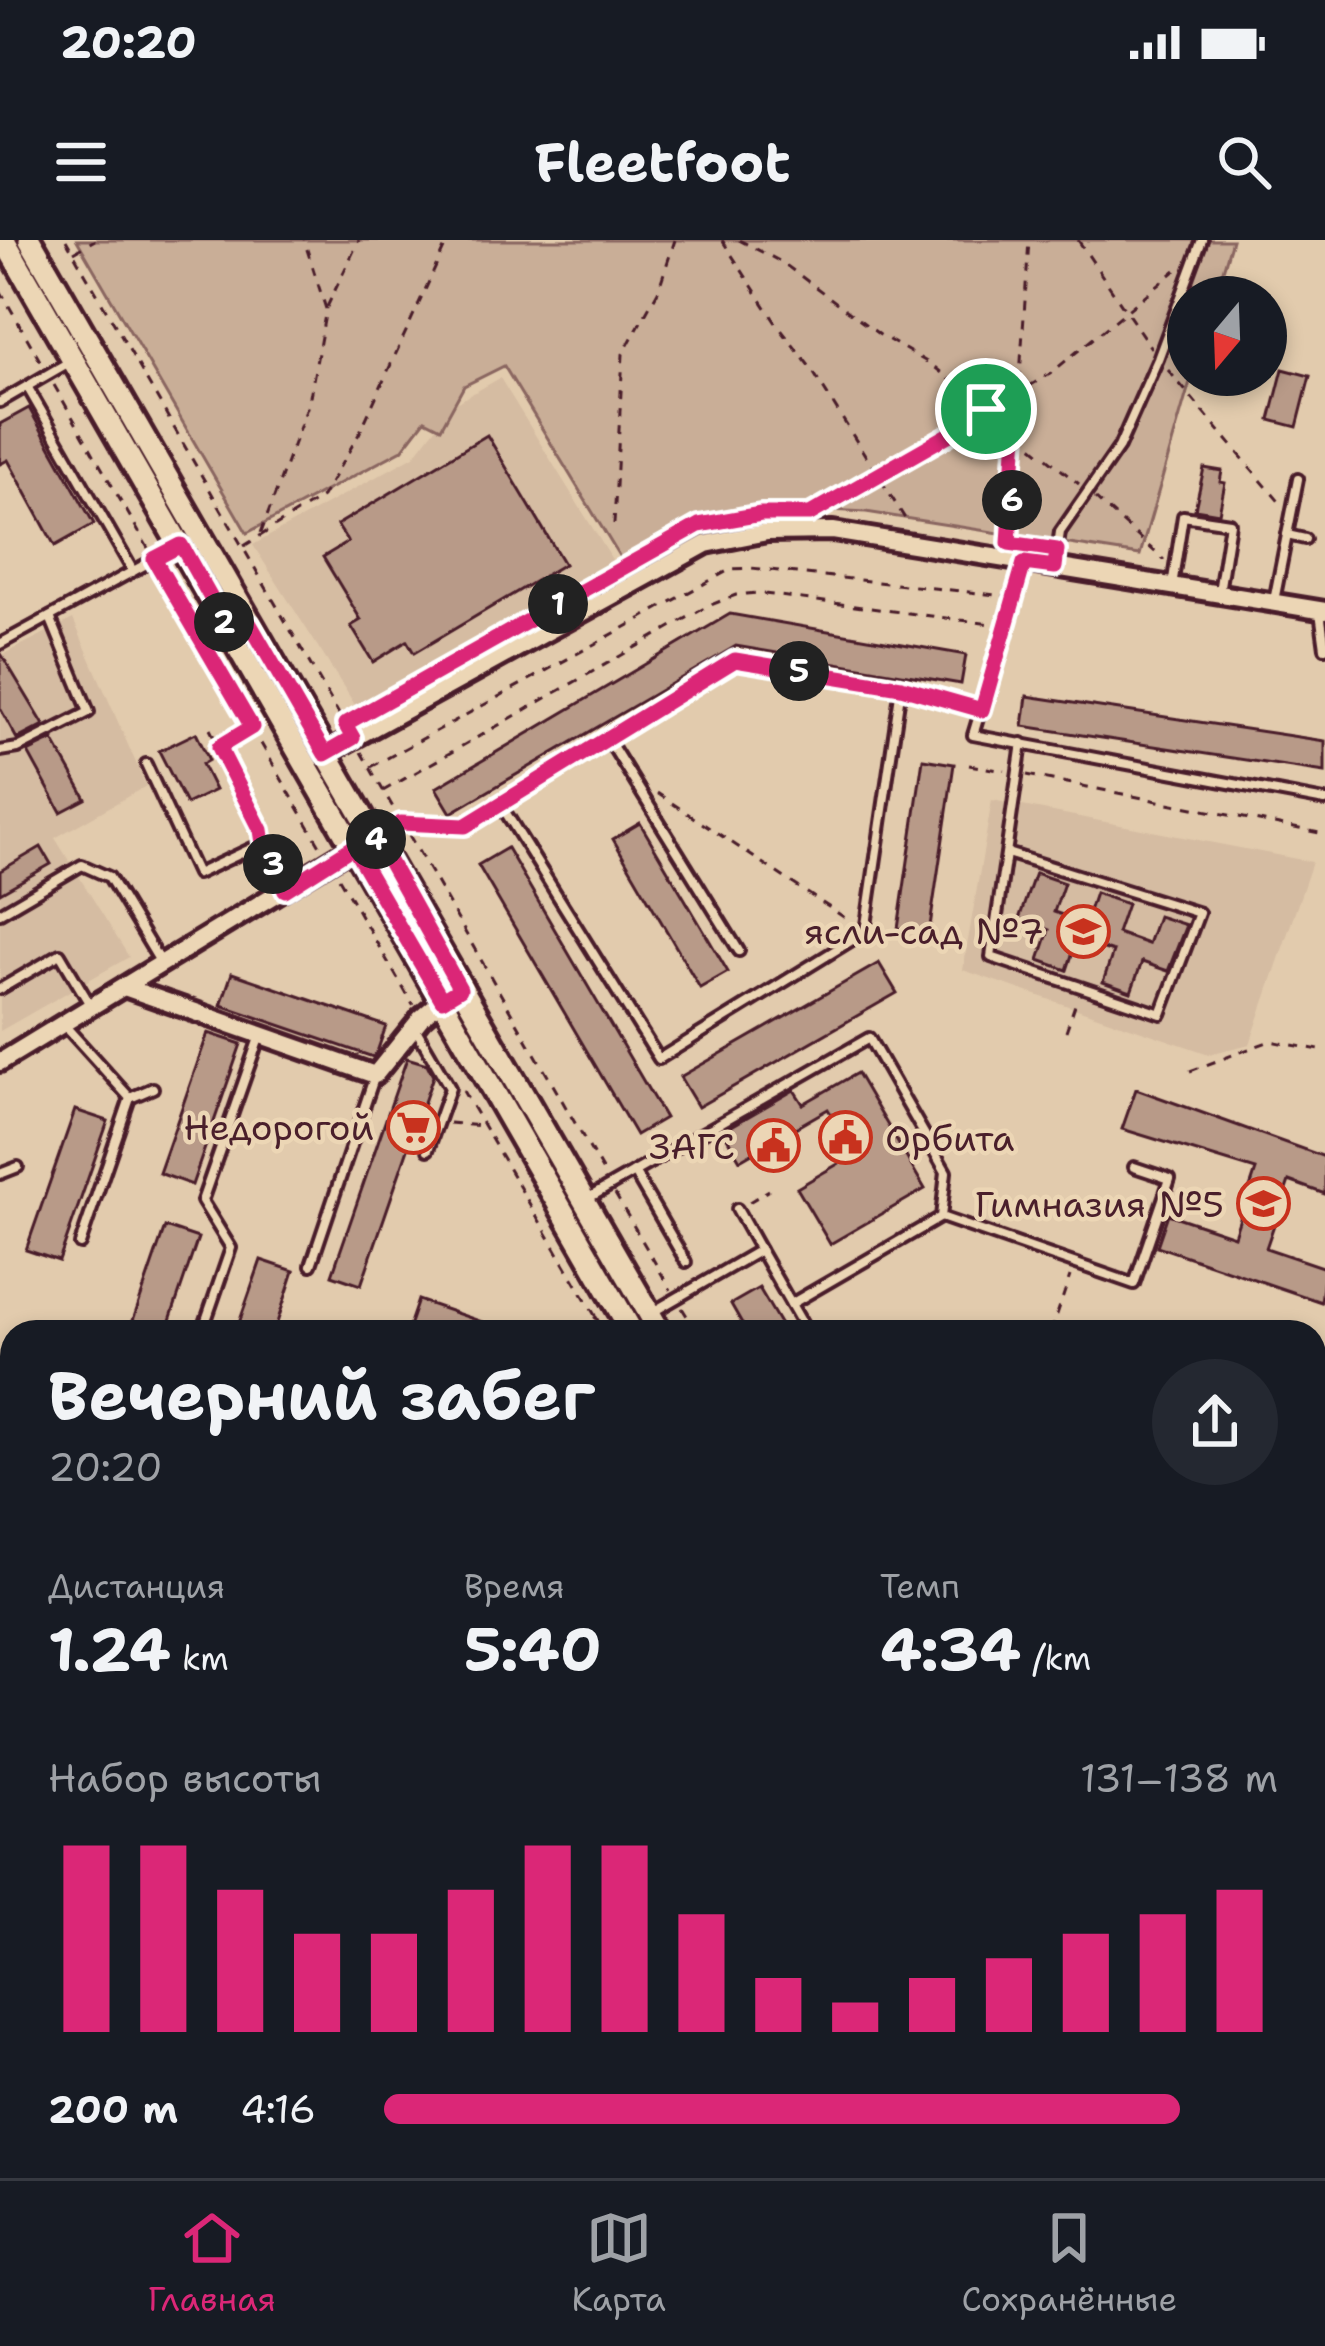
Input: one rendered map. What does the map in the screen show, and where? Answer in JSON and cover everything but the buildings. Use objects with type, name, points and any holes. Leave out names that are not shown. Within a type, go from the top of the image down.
[{"type":"street","points":[[18,242],[72,361],[181,545],[325,754],[375,836],[451,995],[634,1320]]},
{"type":"street","points":[[18,242],[240,629],[353,847],[584,1201],[635,1320]]},
{"type":"street","points":[[325,754],[706,544],[767,532],[833,531],[1025,554],[1055,567],[1173,578],[1218,594],[1323,610]]},
{"type":"street","points":[[0,1062],[353,847]]},
{"type":"street","points":[[127,988],[376,1076],[417,1022],[451,995]]},
{"type":"lane","points":[[1055,567],[1060,532],[1119,447],[1202,240]]},
{"type":"lane","points":[[0,402],[72,361]]},
{"type":"lane","points":[[28,388],[133,571]]},
{"type":"lane","points":[[1273,603],[1298,479]]},
{"type":"lane","points":[[1173,578],[1183,516],[1230,523],[1218,594]]},
{"type":"lane","points":[[1287,535],[1305,539]]},
{"type":"lane","points":[[0,644],[181,545]]},
{"type":"lane","points":[[1025,554],[973,735],[1325,801]]},
{"type":"lane","points":[[1323,610],[1325,647]]},
{"type":"lane","points":[[0,751],[18,748],[89,712],[50,617]]},
{"type":"lane","points":[[375,836],[401,823],[465,826],[735,660],[901,687],[982,710]]},
{"type":"lane","points":[[501,805],[659,1059],[865,932],[901,687]]},
{"type":"lane","points":[[608,739],[739,951]]},
{"type":"lane","points":[[1007,854],[1199,913],[1161,1014],[991,957],[1022,743]]},
{"type":"lane","points":[[146,764],[197,874],[263,843],[285,890]]},
{"type":"lane","points":[[0,913],[82,866],[109,878],[163,966]]},
{"type":"lane","points":[[0,989],[60,954],[92,1009]]},
{"type":"lane","points":[[417,1022],[450,1088],[428,1150]]},
{"type":"lane","points":[[65,1025],[130,1097]]},
{"type":"lane","points":[[206,1320],[231,1248],[202,1201],[259,1036]]},
{"type":"lane","points":[[584,1201],[869,1038],[946,1172],[941,1217]]},
{"type":"lane","points":[[311,1265],[376,1076]]},
{"type":"lane","points":[[80,1244],[130,1097],[153,1088]]},
{"type":"lane","points":[[0,1174],[18,1167]]},
{"type":"lane","points":[[791,1304],[941,1217],[1134,1284],[1170,1179],[1134,1167]]},
{"type":"lane","points":[[634,1172],[686,1262]]},
{"type":"lane","points":[[737,1209],[800,1320]]},
{"type":"lane","points":[[647,1320],[760,1250]]},
{"type":"path","points":[[66,240],[690,1320]]},
{"type":"path","points":[[73,253],[95,240]]},
{"type":"path","points":[[304,240],[326,308]]},
{"type":"path","points":[[260,534],[309,402],[326,308],[359,240]]},
{"type":"path","points":[[242,547],[322,497],[358,434],[448,240]]},
{"type":"path","points":[[614,524],[623,354],[658,291],[675,240]]},
{"type":"path","points":[[722,240],[810,367],[910,527],[890,524]]},
{"type":"path","points":[[739,240],[782,262],[880,335],[932,365],[1088,492],[1173,578]]},
{"type":"path","points":[[1025,554],[1009,543],[1029,240]]},
{"type":"path","points":[[1078,240],[1158,359],[1291,516]]},
{"type":"path","points":[[829,514],[810,514],[1050,374],[1193,257]]},
{"type":"path","points":[[0,290],[330,862],[417,1022]]},
{"type":"path","points":[[491,642],[699,525],[777,514]]},
{"type":"path","points":[[1151,566],[1173,578]]},
{"type":"path","points":[[370,768],[731,569],[1012,597]]},
{"type":"path","points":[[383,791],[708,606],[736,596],[757,593],[1005,626]]},
{"type":"path","points":[[219,747],[252,727]]},
{"type":"path","points":[[210,729],[261,830],[263,843]]},
{"type":"path","points":[[969,765],[1325,834]]},
{"type":"path","points":[[629,773],[865,932]]},
{"type":"path","points":[[1066,1031],[1081,987]]},
{"type":"path","points":[[1190,1071],[1270,1041],[1325,1052]]},
{"type":"path","points":[[462,1090],[598,1320]]},
{"type":"path","points":[[438,1121],[483,1126]]},
{"type":"path","points":[[737,1209],[769,1190]]},
{"type":"path","points":[[1055,1320],[1074,1263]]},
{"type":"path","points":[[593,1320],[596,1317]]},
{"type":"shaded area","points":[[77,240],[1232,240],[1221,276],[1167,276],[1167,396],[1186,396],[1140,555],[866,512],[775,507],[697,522],[621,559],[504,366],[464,386],[441,428],[425,420],[402,450],[247,533]]},
{"type":"shaded area","points":[[500,378],[613,561],[357,708],[253,545],[414,456],[454,404]]},
{"type":"shaded area","points":[[73,619],[146,786],[55,838],[129,957],[0,1031],[0,656]]},
{"type":"shaded area","points":[[992,800],[1312,862],[1250,1044],[1209,1054],[963,970]]},
{"type":"place","name":"ясли-сад №7","points":[[1083,931]]},
{"type":"place","name":"Недорогой","points":[[413,1127]]},
{"type":"place","name":"Орбита","points":[[846,1138]]},
{"type":"place","name":"ЗАГС","points":[[774,1146]]},
{"type":"place","name":"Гимназия №5","points":[[1263,1204]]},
{"type":"route","points":[[986,409],[1016,433],[1009,543],[1057,550],[1055,567],[1024,563],[982,710],[901,687],[735,660],[465,826],[401,823],[375,836],[460,989],[442,1000],[353,847],[285,890],[219,747],[252,727],[154,559],[181,545],[231,634],[250,624],[325,754],[353,738],[345,724],[699,525],[761,514],[810,514],[986,409]]}]
